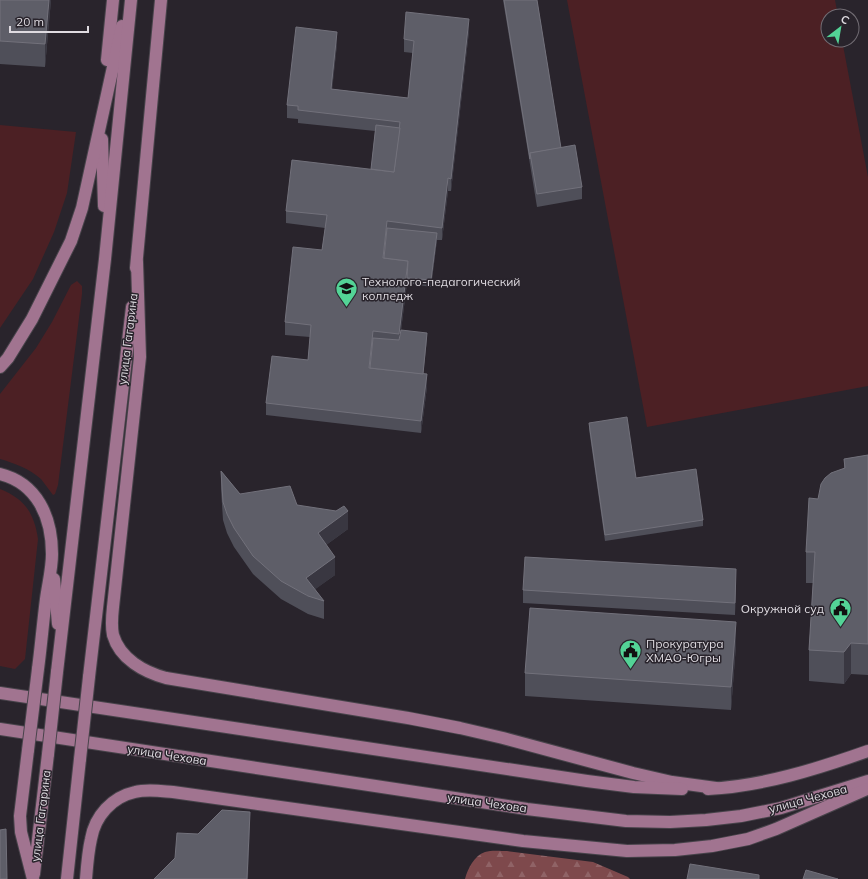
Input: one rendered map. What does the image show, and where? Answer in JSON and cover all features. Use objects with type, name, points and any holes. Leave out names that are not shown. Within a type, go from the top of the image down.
[{"type":"main road","points":[[105,259],[101,115],[113,0]]},
{"type":"main road","points":[[0,367],[8,358],[32,319],[71,241],[82,208],[101,115],[129,0]]},
{"type":"main road","points":[[60,650],[105,259],[129,0]]},
{"type":"main road","name":"улица Гагарина","points":[[67,879],[137,262],[162,0]]},
{"type":"main road","points":[[137,262],[140,357],[112,626],[113,635],[117,645],[124,654],[141,669],[166,678],[460,728],[633,773],[672,782],[716,788]]},
{"type":"main road","points":[[113,470],[118,557]]},
{"type":"main road","points":[[0,474],[8,476],[23,484],[34,493],[42,505],[50,533],[60,650]]},
{"type":"main road","points":[[33,879],[21,832],[20,816],[52,554]]},
{"type":"main road","name":"улица Гагарина","points":[[33,879],[60,650]]},
{"type":"main road","points":[[0,693],[634,787],[689,789],[716,788],[783,777],[812,770],[868,751]]},
{"type":"main road","name":"улица Чехова","points":[[0,729],[519,808],[626,821],[670,822],[741,816],[781,808],[868,781]]},
{"type":"main road","points":[[86,879],[91,838],[96,822],[106,807],[122,796],[151,790],[523,841],[627,851],[675,850],[712,846],[748,839],[776,829],[868,788]]},
{"type":"shaded area","points":[[567,0],[835,0],[836,8],[820,8],[820,48],[844,48],[868,177],[868,386],[647,427]]},
{"type":"shaded area","points":[[0,125],[76,132],[67,193],[54,232],[33,279],[0,328]]},
{"type":"shaded area","points":[[77,281],[82,286],[82,294],[58,485],[55,494],[53,495],[41,479],[32,472],[16,464],[0,459],[0,394],[36,348],[52,322],[71,285]]},
{"type":"shaded area","points":[[0,489],[16,497],[27,508],[34,522],[38,539],[25,659],[15,669],[0,666]]},
{"type":"green space","points":[[490,851],[507,851],[593,862],[630,879],[465,879],[472,863],[481,854]]},
{"type":"building","points":[[0,0],[49,0],[45,44],[0,41]]},
{"type":"building","points":[[504,0],[537,0],[561,148],[530,153],[530,159]]},
{"type":"building","points":[[406,12],[469,19],[451,179],[448,178],[442,228],[387,221],[383,258],[408,261],[399,334],[373,331],[369,368],[427,374],[421,421],[266,403],[272,356],[308,360],[311,325],[285,322],[293,247],[322,250],[327,215],[286,211],[292,160],[394,172],[400,122],[298,110],[298,106],[287,105],[296,27],[337,32],[331,89],[408,98],[414,41],[404,39]]},
{"type":"building","points":[[376,125],[400,128],[394,172],[371,169]]},
{"type":"building","points":[[575,145],[582,187],[537,194],[530,153]]},
{"type":"building","points":[[387,228],[437,233],[431,280],[407,278],[408,261],[384,258]]},
{"type":"building","points":[[401,330],[427,333],[423,374],[370,368],[373,338],[399,340]]},
{"type":"building","points":[[627,417],[636,478],[696,469],[703,520],[605,535],[589,423]]},
{"type":"building","name":"Окружной суд","points":[[868,455],[868,644],[851,643],[844,652],[809,650],[815,552],[806,552],[809,498],[818,499],[821,484],[825,478],[831,473],[845,468],[844,459]]},
{"type":"building","points":[[221,471],[240,494],[290,486],[297,505],[336,511],[344,506],[348,511],[318,533],[335,557],[306,578],[324,601],[308,596],[281,581],[253,556],[234,528],[227,514],[223,502]]},
{"type":"building","points":[[525,557],[736,569],[735,603],[523,590]]},
{"type":"building","name":"Прокуратура ХМАО-Югры","points":[[530,608],[736,622],[731,687],[525,673]]},
{"type":"building","points":[[222,810],[250,812],[247,879],[154,879],[175,858],[177,833],[198,834]]},
{"type":"building","points":[[6,829],[7,879],[0,879],[0,830]]},
{"type":"building","points":[[690,864],[759,875],[759,879],[687,879]]},
{"type":"building","points":[[806,870],[838,879],[803,879]]},
{"type":"place","name":"Технолого-педагогический колледж","points":[[346,308]]},
{"type":"place","name":"Окружной суд","points":[[840,628]]},
{"type":"place","name":"Прокуратура ХМАО-Югры","points":[[630,670]]}]
